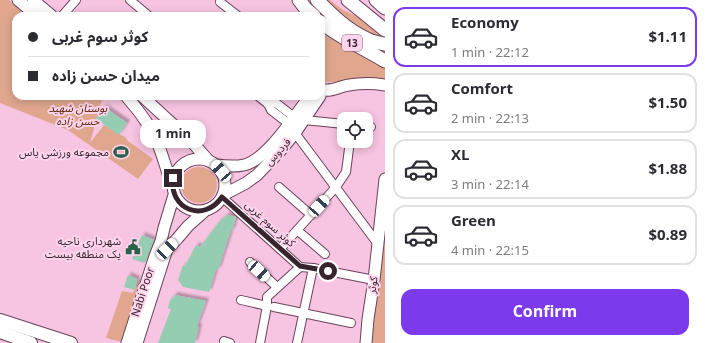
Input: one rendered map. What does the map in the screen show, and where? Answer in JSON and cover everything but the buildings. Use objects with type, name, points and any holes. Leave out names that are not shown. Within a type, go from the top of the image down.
[{"type":"highway","points":[[299,0],[309,12]]},
{"type":"highway","points":[[317,0],[352,31],[368,40],[385,44]]},
{"type":"highway","points":[[348,0],[385,30]]},
{"type":"highway","points":[[376,0],[385,8]]},
{"type":"highway","name":"13","points":[[325,25],[357,46],[385,61]]},
{"type":"main road","points":[[18,0],[32,12]]},
{"type":"main road","points":[[33,0],[47,12]]},
{"type":"main road","points":[[325,91],[348,85],[368,83],[385,85]]},
{"type":"main road","points":[[130,100],[151,130],[162,154],[178,202],[191,210],[199,211],[213,207],[223,196],[225,186],[221,171],[192,141],[148,100]]},
{"type":"main road","name":"فردوس","points":[[223,196],[257,175],[281,150],[308,100]]},
{"type":"main road","name":"فردوس","points":[[212,163],[235,166],[252,162],[263,154],[295,124],[314,100]]},
{"type":"main road","points":[[173,190],[173,178],[176,171],[187,161],[202,159],[212,163]]},
{"type":"main road","name":"کوثر","points":[[366,343],[385,179]]},
{"type":"main road","name":"Nabi Poor","points":[[127,343],[161,241],[173,190]]},
{"type":"main road","points":[[137,343],[167,249],[188,226],[206,210]]},
{"type":"main road","points":[[0,320],[70,343]]},
{"type":"main road","points":[[0,332],[31,343]]},
{"type":"street","points":[[66,12],[76,0]]},
{"type":"street","points":[[130,0],[144,12]]},
{"type":"street","points":[[220,2],[233,12]]},
{"type":"street","points":[[263,100],[268,104],[276,103],[295,124],[336,187],[378,244]]},
{"type":"street","points":[[295,124],[337,124]]},
{"type":"street","points":[[280,249],[336,187],[346,172],[349,148]]},
{"type":"street","points":[[279,186],[311,215]]},
{"type":"street","name":"کوثر سوم غربی","points":[[223,196],[300,266]]},
{"type":"street","points":[[297,230],[325,254]]},
{"type":"street","points":[[250,262],[277,287]]},
{"type":"street","points":[[260,343],[271,306],[267,297],[300,266],[374,280]]},
{"type":"street","points":[[297,343],[314,268]]},
{"type":"street","points":[[241,300],[351,323]]},
{"type":"green space","name":"بوستان شهید حسن زاده","points":[[0,0],[9,0],[22,12],[12,12],[12,100],[102,100],[90,143],[104,125],[125,137],[128,141],[153,159],[138,179],[68,130],[0,103]]},
{"type":"green space","points":[[319,0],[330,0],[343,10],[364,20],[385,35],[385,42],[373,40]]},
{"type":"green space","points":[[325,29],[385,65],[385,83],[326,82]]},
{"type":"green space","points":[[199,167],[212,172],[217,185],[212,198],[199,203],[186,198],[181,185],[186,172]]},
{"type":"green space","points":[[385,213],[385,343],[370,343]]},
{"type":"green space","points":[[140,279],[146,280],[122,342],[106,338],[122,291],[133,293]]},
{"type":"place","name":"مجموعه ورزشی یاس","points":[[121,152]]},
{"type":"place","name":"شهرداری ناحیه یک منطقه بیست","points":[[133,247]]},
{"type":"route","points":[[173,178],[172,186],[174,195],[178,202],[184,207],[191,210],[206,210],[218,203],[222,197],[300,266],[328,271]]}]
